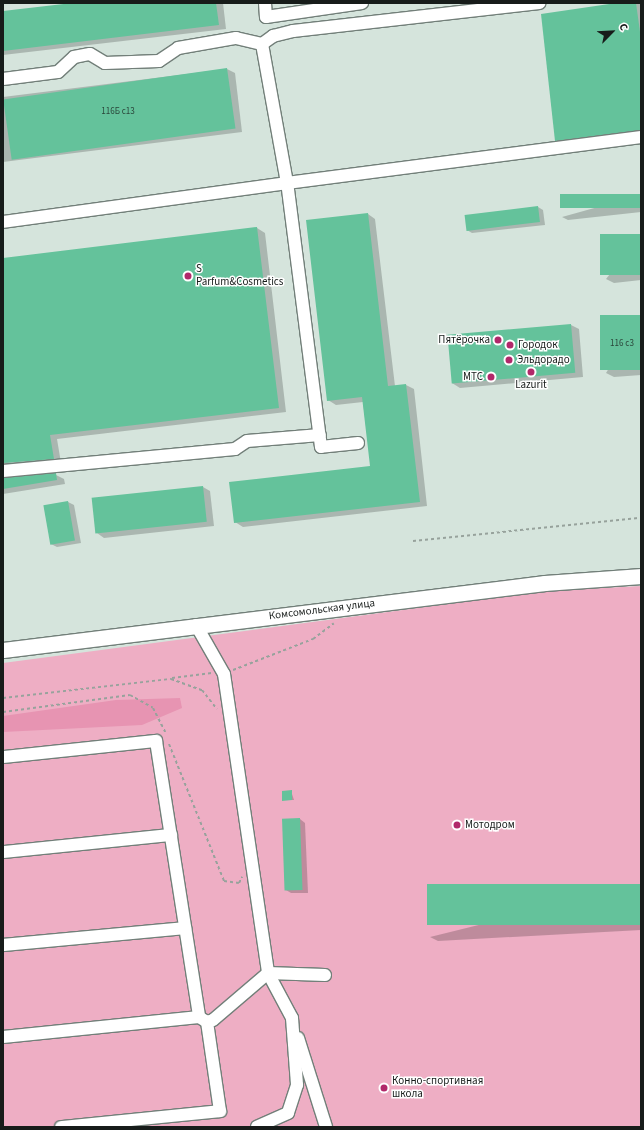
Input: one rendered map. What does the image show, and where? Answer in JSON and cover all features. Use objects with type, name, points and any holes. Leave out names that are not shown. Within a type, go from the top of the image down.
[{"type":"main road","name":"Комсомольская улица","points":[[3,650],[545,583],[641,576]]},
{"type":"lane","points":[[265,3],[266,17],[362,3]]},
{"type":"lane","points":[[3,79],[58,72],[74,57],[90,54],[105,63],[159,61],[178,48],[236,38],[262,44],[273,36],[293,31],[539,3]]},
{"type":"lane","points":[[262,44],[287,183],[321,447],[358,443]]},
{"type":"lane","points":[[3,222],[641,137]]},
{"type":"lane","points":[[3,471],[235,450],[247,442],[320,435]]},
{"type":"lane","points":[[196,625],[224,674],[268,973],[292,1018],[326,1127]]},
{"type":"lane","points":[[3,757],[156,741],[185,928],[220,1111],[61,1127]]},
{"type":"lane","points":[[3,852],[171,835]]},
{"type":"lane","points":[[3,945],[185,928]]},
{"type":"lane","points":[[3,1037],[203,1019],[213,1020],[268,973],[325,975]]},
{"type":"lane","points":[[257,1127],[288,1113],[297,1085],[292,1018]]},
{"type":"path","points":[[413,540],[641,518]]},
{"type":"path","points":[[171,679],[207,673],[224,674],[313,639],[335,622]]},
{"type":"shaded area","points":[[641,586],[641,1127],[3,1127],[3,663],[546,591]]},
{"type":"shaded area","points":[[180,698],[182,708],[142,725],[3,732],[3,716],[116,700]]},
{"type":"building","points":[[72,3],[216,3],[219,25],[3,51],[3,11]]},
{"type":"building","points":[[616,3],[636,3],[641,39],[641,130],[555,141],[541,14]]},
{"type":"building","points":[[227,68],[235,128],[12,160],[3,99]]},
{"type":"building","points":[[560,194],[641,194],[641,208],[560,208]]},
{"type":"building","points":[[538,206],[540,222],[467,231],[465,215]]},
{"type":"building","points":[[368,213],[388,386],[406,384],[420,502],[234,523],[229,482],[370,466],[362,397],[327,401],[306,220]]},
{"type":"building","points":[[257,227],[279,408],[50,435],[54,459],[3,463],[3,258]]},
{"type":"building","points":[[600,234],[641,234],[641,275],[600,275]]},
{"type":"building","points":[[600,315],[641,315],[641,370],[600,370]]},
{"type":"building","name":"Городок","points":[[571,324],[575,373],[452,384],[447,335]]},
{"type":"building","points":[[56,473],[57,480],[3,489],[3,478]]},
{"type":"building","points":[[203,486],[207,522],[95,534],[92,498]]},
{"type":"building","points":[[68,501],[75,540],[50,545],[43,505]]},
{"type":"building","points":[[292,790],[292,800],[282,801],[282,791]]},
{"type":"building","points":[[300,818],[303,890],[285,891],[282,819]]},
{"type":"building","points":[[427,884],[641,884],[641,925],[427,925]]},
{"type":"place","name":"S Parfum&Cosmetics","points":[[188,276]]},
{"type":"place","name":"Пятёрочка","points":[[498,340]]},
{"type":"place","name":"Городок","points":[[510,345]]},
{"type":"place","name":"Эльдорадо","points":[[509,360]]},
{"type":"place","name":"Lazurit","points":[[531,372]]},
{"type":"place","name":"МТС","points":[[491,377]]},
{"type":"place","name":"Мотодром","points":[[457,825]]},
{"type":"place","name":"Конно-спортивная школа","points":[[384,1088]]}]
